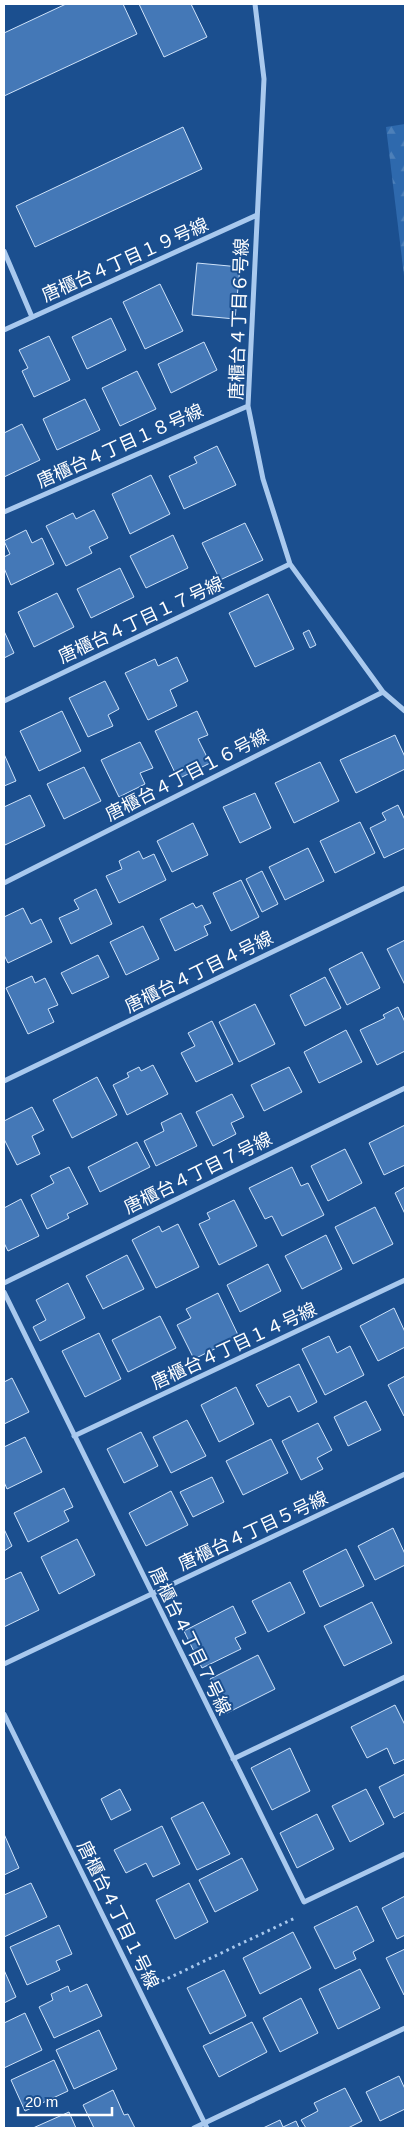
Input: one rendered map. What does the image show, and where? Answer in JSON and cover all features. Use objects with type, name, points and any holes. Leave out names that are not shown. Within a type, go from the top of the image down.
[{"type":"street","name":"唐櫃台４丁目６号線","points":[[255,4],[264,79],[248,406],[264,479],[290,564],[383,692],[405,711]]},
{"type":"street","name":"唐櫃台４丁目１９号線","points":[[4,330],[257,215]]},
{"type":"street","points":[[4,252],[32,317]]},
{"type":"street","name":"唐櫃台４丁目１８号線","points":[[4,512],[248,406]]},
{"type":"street","name":"唐櫃台４丁目１７号線","points":[[4,701],[290,564]]},
{"type":"street","name":"唐櫃台４丁目１６号線","points":[[4,883],[383,692]]},
{"type":"street","name":"唐櫃台４丁目４号線","points":[[4,1081],[405,888]]},
{"type":"street","name":"唐櫃台４丁目７号線","points":[[4,1283],[405,1088]]},
{"type":"street","name":"唐櫃台４丁目１４号線","points":[[74,1436],[405,1280]]},
{"type":"street","name":"唐櫃台４丁目７号線","points":[[4,1292],[304,1902]]},
{"type":"street","name":"唐櫃台４丁目５号線","points":[[4,1664],[405,1474]]},
{"type":"street","points":[[233,1759],[405,1677]]},
{"type":"street","name":"唐櫃台４丁目１号線","points":[[4,1714],[206,2126]]},
{"type":"street","points":[[304,1902],[405,1854]]},
{"type":"street","points":[[194,2128],[206,2126],[405,2028]]},
{"type":"path","points":[[140,1992],[297,1917],[304,1902]]},
{"type":"green space","points":[[405,124],[405,284],[386,127]]},
{"type":"building","points":[[66,4],[123,4],[137,34],[4,96],[4,33]]},
{"type":"building","points":[[139,4],[191,4],[207,37],[164,57]]},
{"type":"building","points":[[183,127],[202,169],[35,247],[16,206]]},
{"type":"building","points":[[197,263],[240,267],[235,319],[192,315]]},
{"type":"building","points":[[160,284],[183,331],[145,349],[123,302]]},
{"type":"building","points":[[111,318],[126,350],[87,369],[72,337]]},
{"type":"building","points":[[49,336],[70,380],[34,397],[22,371],[28,368],[19,350]]},
{"type":"building","points":[[204,342],[217,370],[171,393],[158,364]]},
{"type":"building","points":[[137,371],[156,409],[120,426],[102,388]]},
{"type":"building","points":[[85,399],[100,430],[57,450],[43,419]]},
{"type":"building","points":[[22,424],[40,460],[4,477],[4,433]]},
{"type":"building","points":[[217,446],[236,485],[184,509],[169,476],[197,463],[194,457]]},
{"type":"building","points":[[151,475],[170,514],[130,534],[112,494]]},
{"type":"building","points":[[94,510],[108,538],[89,547],[92,553],[66,566],[46,526],[73,513],[76,519]]},
{"type":"building","points":[[245,523],[263,560],[220,580],[202,543]]},
{"type":"building","points":[[26,530],[32,543],[42,538],[54,564],[11,585],[4,568],[4,557],[10,554],[4,541]]},
{"type":"building","points":[[173,535],[188,568],[146,588],[130,556]]},
{"type":"building","points":[[120,568],[134,597],[91,618],[77,589]]},
{"type":"building","points":[[57,593],[74,627],[34,647],[18,612]]},
{"type":"building","points":[[268,594],[294,649],[255,667],[229,613]]},
{"type":"building","points":[[309,630],[316,645],[310,648],[303,633]]},
{"type":"building","points":[[4,631],[14,653],[4,658]]},
{"type":"building","points":[[177,657],[188,681],[170,690],[177,706],[148,720],[125,673],[155,659],[158,666]]},
{"type":"building","points":[[105,681],[119,709],[108,715],[113,726],[88,737],[69,698]]},
{"type":"building","points":[[62,711],[81,751],[39,771],[20,731]]},
{"type":"building","points":[[197,711],[208,735],[198,739],[210,763],[178,779],[155,731]]},
{"type":"building","points":[[395,735],[405,757],[405,769],[356,793],[340,760]]},
{"type":"building","points":[[140,742],[153,768],[140,773],[145,784],[119,797],[101,760]]},
{"type":"building","points":[[4,754],[16,781],[4,786]]},
{"type":"building","points":[[320,762],[339,801],[294,823],[275,783]]},
{"type":"building","points":[[84,767],[101,801],[64,819],[47,784]]},
{"type":"building","points":[[255,793],[271,828],[240,843],[223,807]]},
{"type":"building","points":[[30,795],[45,826],[5,845],[4,807]]},
{"type":"building","points":[[398,805],[405,820],[405,848],[384,858],[370,828],[386,820],[382,813]]},
{"type":"building","points":[[360,822],[375,853],[335,873],[320,841]]},
{"type":"building","points":[[193,823],[208,855],[172,872],[157,841]]},
{"type":"building","points":[[308,848],[324,881],[285,900],[269,867]]},
{"type":"building","points":[[139,851],[143,859],[154,854],[166,880],[119,903],[106,876],[122,869],[119,861]]},
{"type":"building","points":[[262,871],[278,904],[262,912],[246,879]]},
{"type":"building","points":[[241,880],[259,917],[231,931],[213,893]]},
{"type":"building","points":[[96,889],[112,924],[71,944],[59,918],[79,909],[74,900]]},
{"type":"building","points":[[193,903],[196,908],[202,905],[211,923],[204,926],[208,935],[175,951],[160,919]]},
{"type":"building","points":[[23,908],[31,924],[41,919],[52,942],[8,963],[4,955],[4,917]]},
{"type":"building","points":[[143,926],[159,959],[126,975],[110,942]]},
{"type":"building","points":[[405,940],[405,985],[387,949]]},
{"type":"building","points":[[362,952],[380,988],[347,1005],[329,969]]},
{"type":"building","points":[[98,955],[109,977],[72,994],[61,973]]},
{"type":"building","points":[[32,976],[35,983],[45,978],[58,1005],[48,1009],[54,1022],[28,1034],[6,988]]},
{"type":"building","points":[[325,977],[341,1008],[305,1026],[290,995]]},
{"type":"building","points":[[255,1004],[275,1044],[239,1062],[219,1022]]},
{"type":"building","points":[[398,1007],[405,1022],[405,1051],[377,1065],[360,1030],[385,1018],[383,1015]]},
{"type":"building","points":[[212,1021],[233,1064],[196,1082],[181,1053],[195,1046],[188,1033]]},
{"type":"building","points":[[346,1030],[362,1062],[319,1083],[304,1052]]},
{"type":"building","points":[[153,1065],[168,1094],[127,1115],[113,1085],[129,1077],[127,1073],[139,1067],[141,1071]]},
{"type":"building","points":[[289,1067],[302,1092],[264,1111],[251,1085]]},
{"type":"building","points":[[97,1077],[117,1115],[72,1138],[53,1100]]},
{"type":"building","points":[[232,1094],[244,1117],[231,1123],[236,1134],[213,1146],[196,1112]]},
{"type":"building","points":[[32,1107],[44,1130],[32,1136],[40,1154],[17,1165],[4,1139],[4,1121]]},
{"type":"building","points":[[181,1113],[197,1146],[156,1166],[144,1141],[164,1131],[161,1123]]},
{"type":"building","points":[[405,1125],[405,1165],[384,1175],[369,1143]]},
{"type":"building","points":[[137,1142],[150,1167],[100,1192],[88,1167]]},
{"type":"building","points":[[345,1149],[362,1183],[328,1201],[311,1166]]},
{"type":"building","points":[[69,1167],[88,1204],[67,1214],[69,1218],[47,1229],[31,1195],[54,1183],[50,1176]]},
{"type":"building","points":[[292,1167],[301,1186],[308,1183],[324,1215],[282,1236],[272,1216],[265,1219],[249,1188]]},
{"type":"building","points":[[405,1187],[405,1214],[395,1193]]},
{"type":"building","points":[[21,1199],[39,1236],[8,1251],[4,1243],[4,1208]]},
{"type":"building","points":[[234,1200],[257,1246],[219,1265],[199,1224],[210,1219],[207,1213]]},
{"type":"building","points":[[375,1207],[393,1244],[353,1264],[335,1227]]},
{"type":"building","points":[[178,1224],[199,1267],[156,1288],[132,1240],[159,1226],[162,1232]]},
{"type":"building","points":[[326,1235],[342,1269],[302,1289],[285,1256]]},
{"type":"building","points":[[127,1255],[144,1289],[103,1309],[86,1276]]},
{"type":"building","points":[[268,1264],[281,1291],[240,1312],[227,1285]]},
{"type":"building","points":[[68,1283],[85,1318],[40,1341],[33,1327],[46,1320],[36,1300]]},
{"type":"building","points":[[218,1293],[239,1337],[194,1359],[177,1325],[191,1318],[186,1309]]},
{"type":"building","points":[[394,1308],[405,1332],[405,1347],[378,1361],[360,1326]]},
{"type":"building","points":[[160,1316],[176,1348],[128,1372],[112,1340]]},
{"type":"building","points":[[99,1333],[121,1379],[85,1397],[62,1351]]},
{"type":"building","points":[[329,1336],[337,1353],[350,1346],[364,1375],[325,1395],[302,1349]]},
{"type":"building","points":[[299,1364],[317,1402],[298,1412],[290,1396],[268,1407],[256,1385]]},
{"type":"building","points":[[405,1376],[405,1416],[404,1416],[388,1385]]},
{"type":"building","points":[[12,1378],[29,1412],[4,1424],[4,1382]]},
{"type":"building","points":[[236,1387],[254,1424],[219,1442],[201,1405]]},
{"type":"building","points":[[366,1401],[381,1430],[348,1446],[334,1417]]},
{"type":"building","points":[[187,1420],[206,1456],[171,1473],[153,1437]]},
{"type":"building","points":[[318,1423],[332,1450],[317,1458],[323,1469],[301,1480],[282,1441]]},
{"type":"building","points":[[141,1432],[158,1466],[124,1483],[107,1449]]},
{"type":"building","points":[[25,1437],[42,1472],[7,1489],[4,1482],[4,1447]]},
{"type":"building","points":[[271,1439],[288,1473],[243,1495],[226,1461]]},
{"type":"building","points":[[212,1477],[224,1502],[193,1517],[180,1492]]},
{"type":"building","points":[[64,1488],[73,1507],[64,1511],[69,1521],[28,1542],[14,1513]]},
{"type":"building","points":[[171,1491],[188,1525],[146,1546],[129,1513]]},
{"type":"building","points":[[393,1528],[405,1554],[405,1565],[375,1580],[358,1546]]},
{"type":"building","points":[[4,1529],[12,1546],[4,1551]]},
{"type":"building","points":[[77,1539],[95,1575],[59,1594],[41,1557]]},
{"type":"building","points":[[346,1549],[364,1586],[320,1607],[303,1571]]},
{"type":"building","points":[[21,1572],[39,1610],[4,1627],[4,1580]]},
{"type":"building","points":[[290,1582],[305,1613],[268,1632],[252,1601]]},
{"type":"building","points":[[372,1602],[392,1643],[344,1666],[324,1626]]},
{"type":"building","points":[[233,1606],[246,1633],[235,1638],[241,1649],[202,1668],[184,1631]]},
{"type":"building","points":[[258,1655],[275,1689],[227,1713],[210,1679]]},
{"type":"building","points":[[395,1705],[405,1725],[405,1759],[394,1764],[387,1748],[367,1758],[351,1727]]},
{"type":"building","points":[[290,1748],[310,1791],[272,1810],[251,1768]]},
{"type":"building","points":[[405,1774],[405,1812],[394,1818],[379,1787]]},
{"type":"building","points":[[120,1789],[131,1810],[111,1820],[101,1799]]},
{"type":"building","points":[[366,1789],[384,1824],[350,1842],[332,1806]]},
{"type":"building","points":[[203,1802],[230,1854],[197,1870],[171,1818]]},
{"type":"building","points":[[317,1814],[334,1849],[297,1868],[280,1833]]},
{"type":"building","points":[[162,1826],[180,1864],[153,1877],[146,1863],[126,1873],[114,1850]]},
{"type":"building","points":[[4,1834],[19,1868],[4,1875]]},
{"type":"building","points":[[242,1858],[258,1890],[215,1912],[199,1880]]},
{"type":"building","points":[[31,1883],[47,1917],[4,1937],[4,1895]]},
{"type":"building","points":[[189,1883],[208,1922],[175,1939],[156,1900]]},
{"type":"building","points":[[405,1896],[405,1935],[397,1939],[382,1908]]},
{"type":"building","points":[[357,1906],[374,1941],[353,1952],[356,1959],[335,1969],[314,1927]]},
{"type":"building","points":[[59,1925],[72,1954],[56,1961],[60,1970],[27,1985],[10,1947]]},
{"type":"building","points":[[293,1932],[311,1968],[260,1994],[243,1958]]},
{"type":"building","points":[[405,1949],[405,1994],[404,1995],[386,1958]]},
{"type":"building","points":[[360,1969],[380,2008],[338,2029],[319,1989]]},
{"type":"building","points":[[4,1970],[16,1997],[4,2003]]},
{"type":"building","points":[[224,1970],[246,2016],[210,2034],[187,1988]]},
{"type":"building","points":[[87,1984],[102,2016],[54,2038],[39,2007],[53,2000],[51,1994],[68,1986],[70,1992]]},
{"type":"building","points":[[301,1998],[318,2033],[280,2052],[263,2018]]},
{"type":"building","points":[[25,2013],[42,2050],[4,2068],[4,2023]]},
{"type":"building","points":[[252,2022],[267,2052],[219,2077],[203,2046]]},
{"type":"building","points":[[99,2030],[117,2069],[74,2089],[56,2050]]},
{"type":"building","points":[[54,2060],[68,2091],[25,2111],[11,2080]]},
{"type":"building","points":[[399,2076],[405,2089],[405,2109],[380,2121],[366,2092]]},
{"type":"building","points":[[345,2088],[362,2121],[348,2128],[306,2128],[301,2120],[318,2111],[314,2103]]},
{"type":"building","points":[[113,2090],[124,2115],[128,2114],[135,2128],[94,2128],[83,2105]]},
{"type":"building","points":[[69,2112],[76,2128],[33,2128]]},
{"type":"building","points":[[280,2120],[283,2127],[296,2121],[299,2128],[263,2128]]}]
